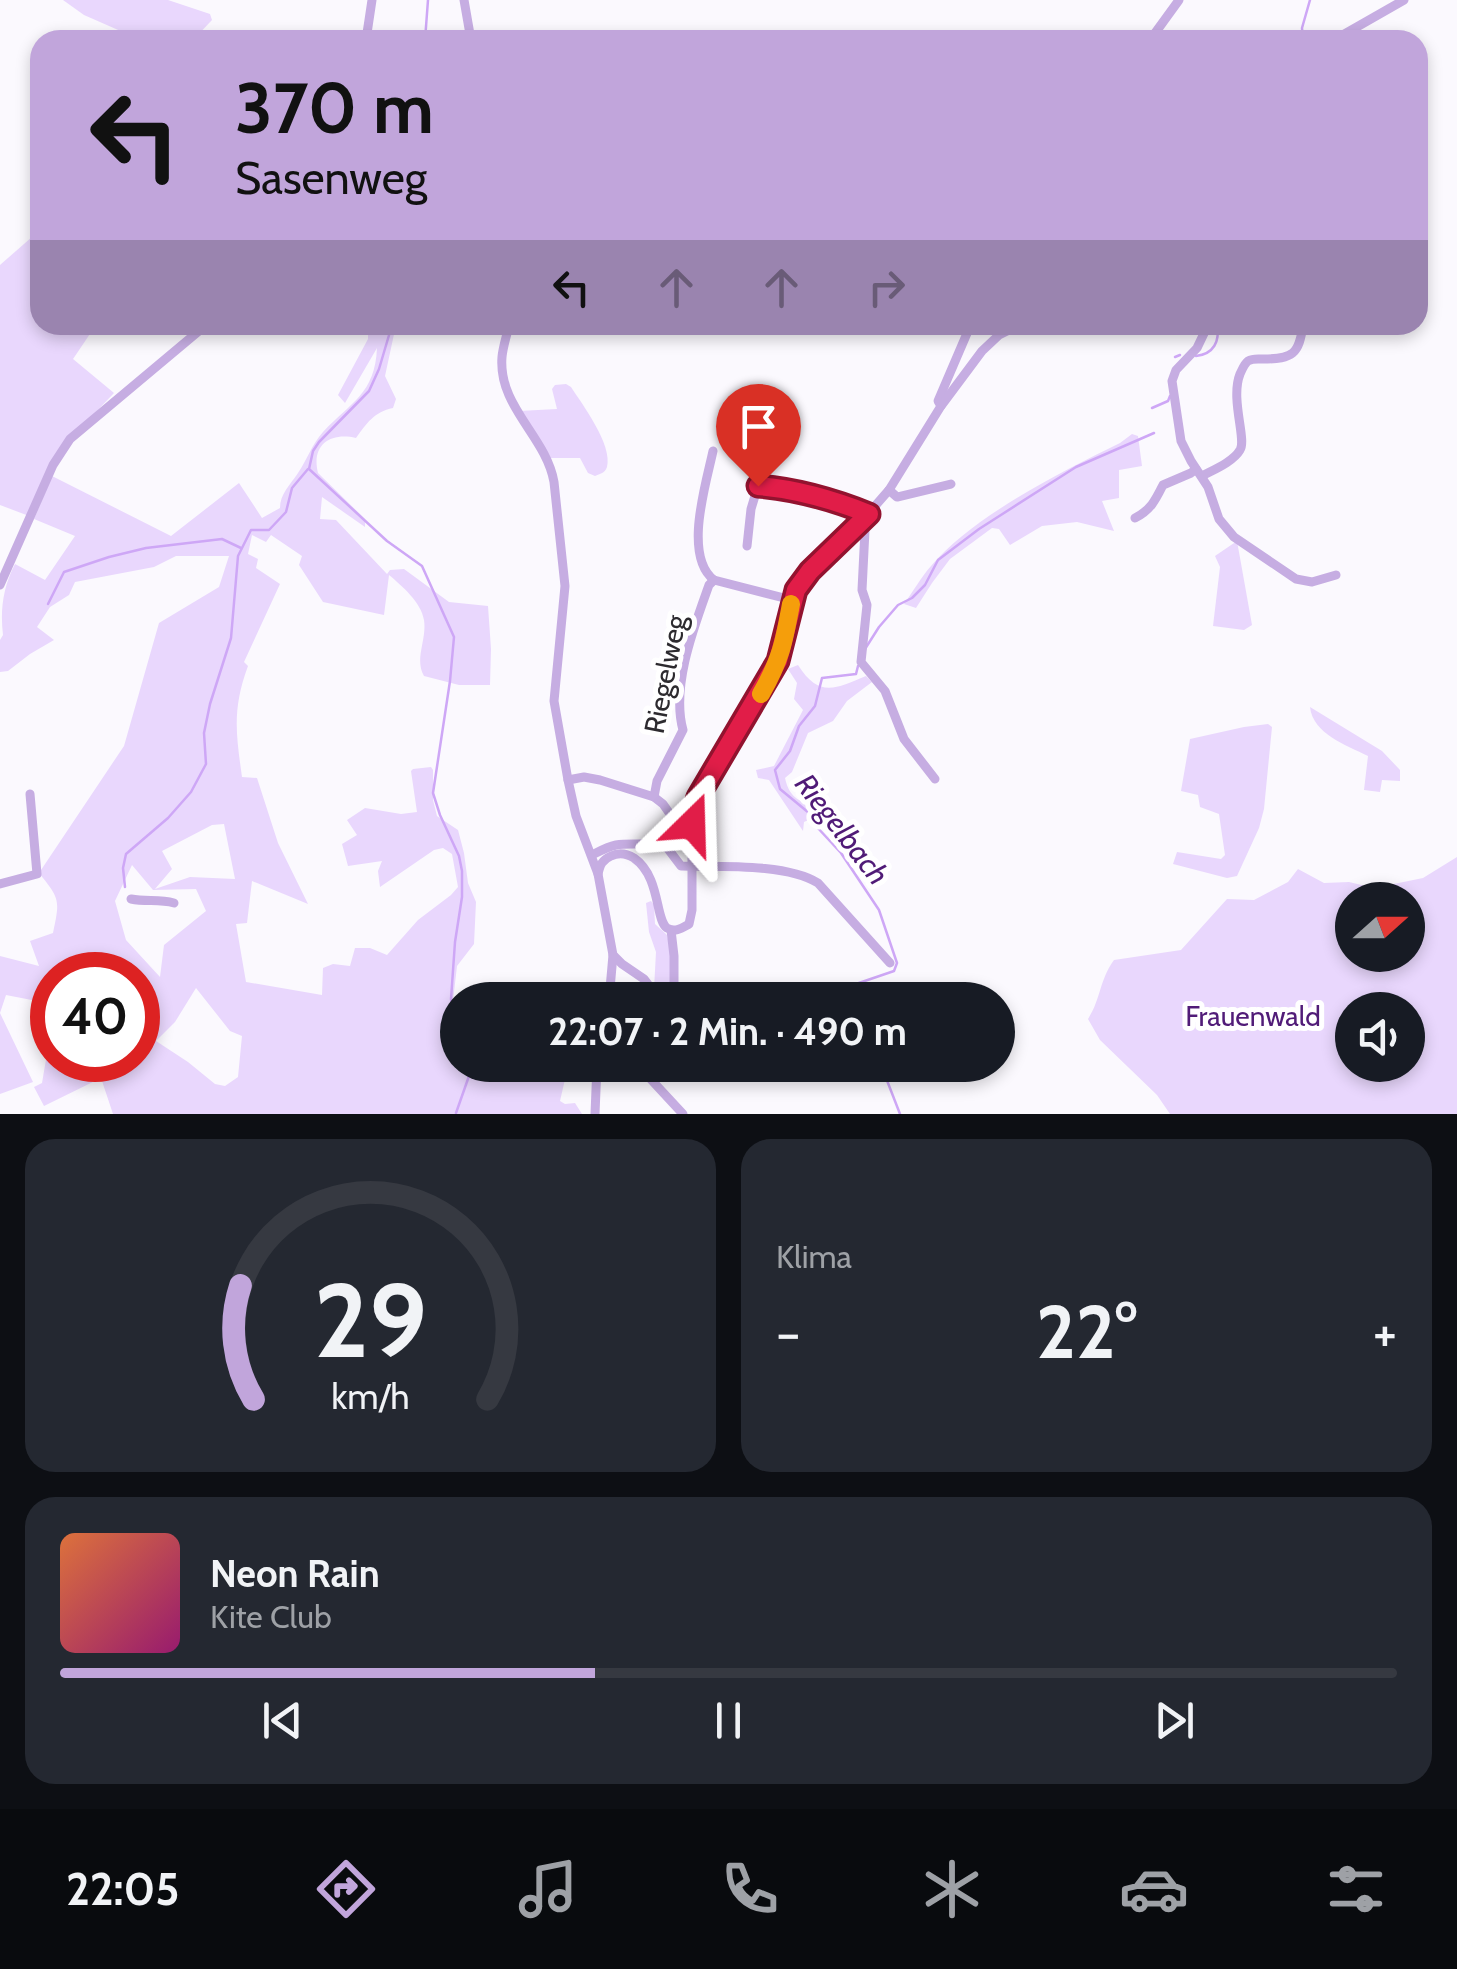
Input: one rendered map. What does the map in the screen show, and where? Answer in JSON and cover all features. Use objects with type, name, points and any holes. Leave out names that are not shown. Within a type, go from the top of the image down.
[{"type":"street","points":[[368,30],[372,0]]},
{"type":"street","points":[[464,0],[469,30]]},
{"type":"street","points":[[1157,30],[1179,0]]},
{"type":"street","points":[[1352,30],[1404,0]]},
{"type":"street","points":[[0,585],[53,465],[70,439],[194,335]]},
{"type":"street","points":[[508,335],[502,357],[506,388],[516,412],[546,456],[554,482],[566,586],[554,701],[576,816],[598,874],[613,954],[611,982]]},
{"type":"street","points":[[941,406],[938,401],[966,335]]},
{"type":"street","points":[[671,930],[684,928],[692,918],[692,824],[698,797],[778,661],[792,600],[802,581],[889,490],[941,406],[998,335]]},
{"type":"street","points":[[1203,335],[1172,381],[1181,441],[1208,487],[1219,519],[1234,537],[1301,581],[1336,575]]},
{"type":"street","points":[[1135,518],[1147,511],[1163,484],[1224,464],[1241,449],[1235,392],[1242,368],[1255,359],[1290,356],[1302,335]]},
{"type":"street","points":[[713,451],[697,537],[703,569],[714,580],[792,600]]},
{"type":"street","points":[[889,490],[898,497],[951,484]]},
{"type":"street","points":[[748,546],[751,509],[758,486],[836,501],[869,514]]},
{"type":"street","points":[[861,522],[865,530],[862,590],[867,605],[861,662],[884,690],[904,739],[935,779]]},
{"type":"street","name":"Riegelweg","points":[[654,797],[657,781],[683,730],[679,717],[680,688],[690,636],[714,580]]},
{"type":"street","points":[[568,780],[584,776],[654,797],[677,824]]},
{"type":"street","points":[[0,884],[37,874],[30,794]]},
{"type":"street","points":[[592,855],[620,844],[650,845],[662,841],[677,824]]},
{"type":"street","points":[[677,824],[692,824]]},
{"type":"street","points":[[662,841],[680,866],[742,866],[806,876],[818,883],[890,963]]},
{"type":"street","points":[[598,874],[599,866],[610,856],[624,853],[637,860],[655,887],[661,920],[671,930],[674,982]]},
{"type":"street","points":[[131,899],[174,903]]},
{"type":"street","points":[[613,954],[646,982]]},
{"type":"street","points":[[595,1082],[595,1114]]},
{"type":"street","points":[[654,1082],[683,1114]]},
{"type":"street","points":[[581,1086],[595,1089]]},
{"type":"green space","points":[[63,0],[168,0],[210,14],[212,20],[202,30],[118,30],[84,15]]},
{"type":"green space","points":[[30,239],[30,335],[89,335],[73,359],[114,393],[70,439],[29,516],[0,505],[0,265]]},
{"type":"green space","points":[[368,335],[394,335],[385,376],[396,399],[393,408],[376,415],[356,438],[331,439],[317,455],[318,473],[365,519],[365,527],[322,497],[320,519],[336,520],[387,574],[404,569],[449,602],[488,606],[490,685],[459,685],[424,676],[420,663],[422,613],[389,575],[384,615],[323,602],[299,565],[302,556],[271,535],[266,542],[252,535],[248,554],[258,559],[256,568],[280,584],[244,662],[248,666],[239,695],[237,722],[242,777],[257,778],[278,843],[308,904],[252,881],[247,923],[236,924],[246,982],[322,995],[323,968],[333,964],[350,966],[355,948],[370,948],[387,955],[418,920],[458,887],[452,854],[443,848],[434,850],[380,887],[378,871],[382,861],[348,866],[342,844],[357,835],[347,820],[365,808],[401,814],[417,812],[411,771],[431,767],[437,816],[458,830],[468,883],[476,902],[474,944],[457,966],[455,982],[440,982],[440,1082],[564,1082],[560,1101],[575,1103],[582,1114],[113,1114],[102,1082],[160,1082],[160,1044],[215,1084],[225,1086],[238,1077],[242,1036],[230,1031],[196,988],[175,1022],[160,1037],[164,945],[206,911],[196,889],[153,890],[132,865],[115,901],[126,940],[137,952],[34,952],[30,941],[53,933],[57,906],[55,895],[39,873],[124,746],[159,623],[219,587],[229,556],[176,556],[154,567],[75,582],[69,595],[50,607],[37,627],[54,640],[8,671],[0,672],[3,599],[8,581],[15,564],[45,580],[75,536],[34,519],[52,476],[171,536],[239,483],[262,518],[280,508],[284,494],[319,437],[352,404],[372,376],[377,348],[345,403],[338,395]],"holes":[[[224,824],[235,879],[190,877],[155,889],[172,869],[162,851],[212,825]]]},
{"type":"green space","points":[[566,384],[589,414],[605,448],[607,467],[595,476],[588,473],[580,458],[550,458],[519,411],[557,409],[552,389]]},
{"type":"green space","points":[[1132,434],[1138,436],[1142,466],[1119,470],[1119,498],[1102,501],[1114,531],[1077,522],[1042,526],[1010,545],[999,529],[992,528],[950,559],[916,608],[904,604],[931,566],[970,530],[1019,497]]},
{"type":"green space","points":[[1237,541],[1252,625],[1244,630],[1213,626],[1220,567],[1215,556]]},
{"type":"green space","points":[[798,665],[813,682],[828,688],[866,676],[872,682],[847,701],[833,721],[808,733],[792,772],[785,778],[794,797],[811,804],[825,804],[828,811],[804,822],[803,831],[769,780],[758,778],[756,770],[774,766],[803,710],[794,699],[797,683],[788,669]]},
{"type":"green space","points":[[1310,707],[1382,751],[1400,770],[1400,781],[1382,780],[1380,792],[1364,790],[1368,756],[1324,731]]},
{"type":"green space","points":[[1268,724],[1272,727],[1264,809],[1237,876],[1227,878],[1173,864],[1177,852],[1221,859],[1225,855],[1219,814],[1200,807],[1198,795],[1181,791],[1190,739]]},
{"type":"green space","name":"Frauenwald","points":[[1457,857],[1457,1114],[1170,1114],[1157,1095],[1100,1040],[1088,1019],[1114,960],[1181,950],[1227,899],[1254,900],[1288,882],[1298,869],[1324,883],[1335,883],[1335,972],[1425,972],[1425,882],[1403,882],[1423,878]]},
{"type":"green space","points":[[651,901],[654,905],[655,924],[667,935],[674,982],[654,982],[656,952],[646,903]]},
{"type":"green space","points":[[0,956],[30,964],[30,1000],[6,995],[0,1013]]},
{"type":"green space","points":[[0,1013],[30,1082],[0,1094]]},
{"type":"green space","points":[[93,1082],[44,1106],[34,1087],[42,1083]]},
{"type":"waterway","points":[[426,30],[428,0]]},
{"type":"waterway","points":[[1302,30],[1310,0]]},
{"type":"waterway","points":[[389,335],[369,391],[319,442],[309,469],[387,541],[422,566],[454,637],[433,793],[462,871],[452,982]]},
{"type":"waterway","points":[[1196,356],[1207,353],[1218,335]]},
{"type":"waterway","points":[[1175,357],[1180,355]]},
{"type":"waterway","points":[[1152,408],[1168,401],[1170,396]]},
{"type":"waterway","name":"Riegelbach","points":[[865,649],[898,605],[925,585],[938,560],[979,529],[1076,467],[1154,433]]},
{"type":"waterway","points":[[125,887],[126,854],[168,818],[191,792],[206,764],[204,733],[231,638],[238,556],[251,530],[269,530],[286,512],[292,488],[308,469]]},
{"type":"waterway","points":[[48,604],[64,572],[109,557],[146,548],[222,539],[241,548]]},
{"type":"waterway","name":"Riegelbach","points":[[858,666],[856,674],[822,678],[815,706],[775,770],[780,789],[809,813],[879,910],[897,963],[894,971],[862,982]]},
{"type":"waterway","points":[[456,1113],[467,1082]]},
{"type":"waterway","name":"Riegelbach","points":[[888,1082],[900,1114]]},
{"type":"slow traffic","points":[[761,694],[783,647],[791,604]]},
{"type":"route","points":[[692,824],[698,797],[778,661],[796,590],[810,571],[869,514],[836,501],[758,486]]}]
